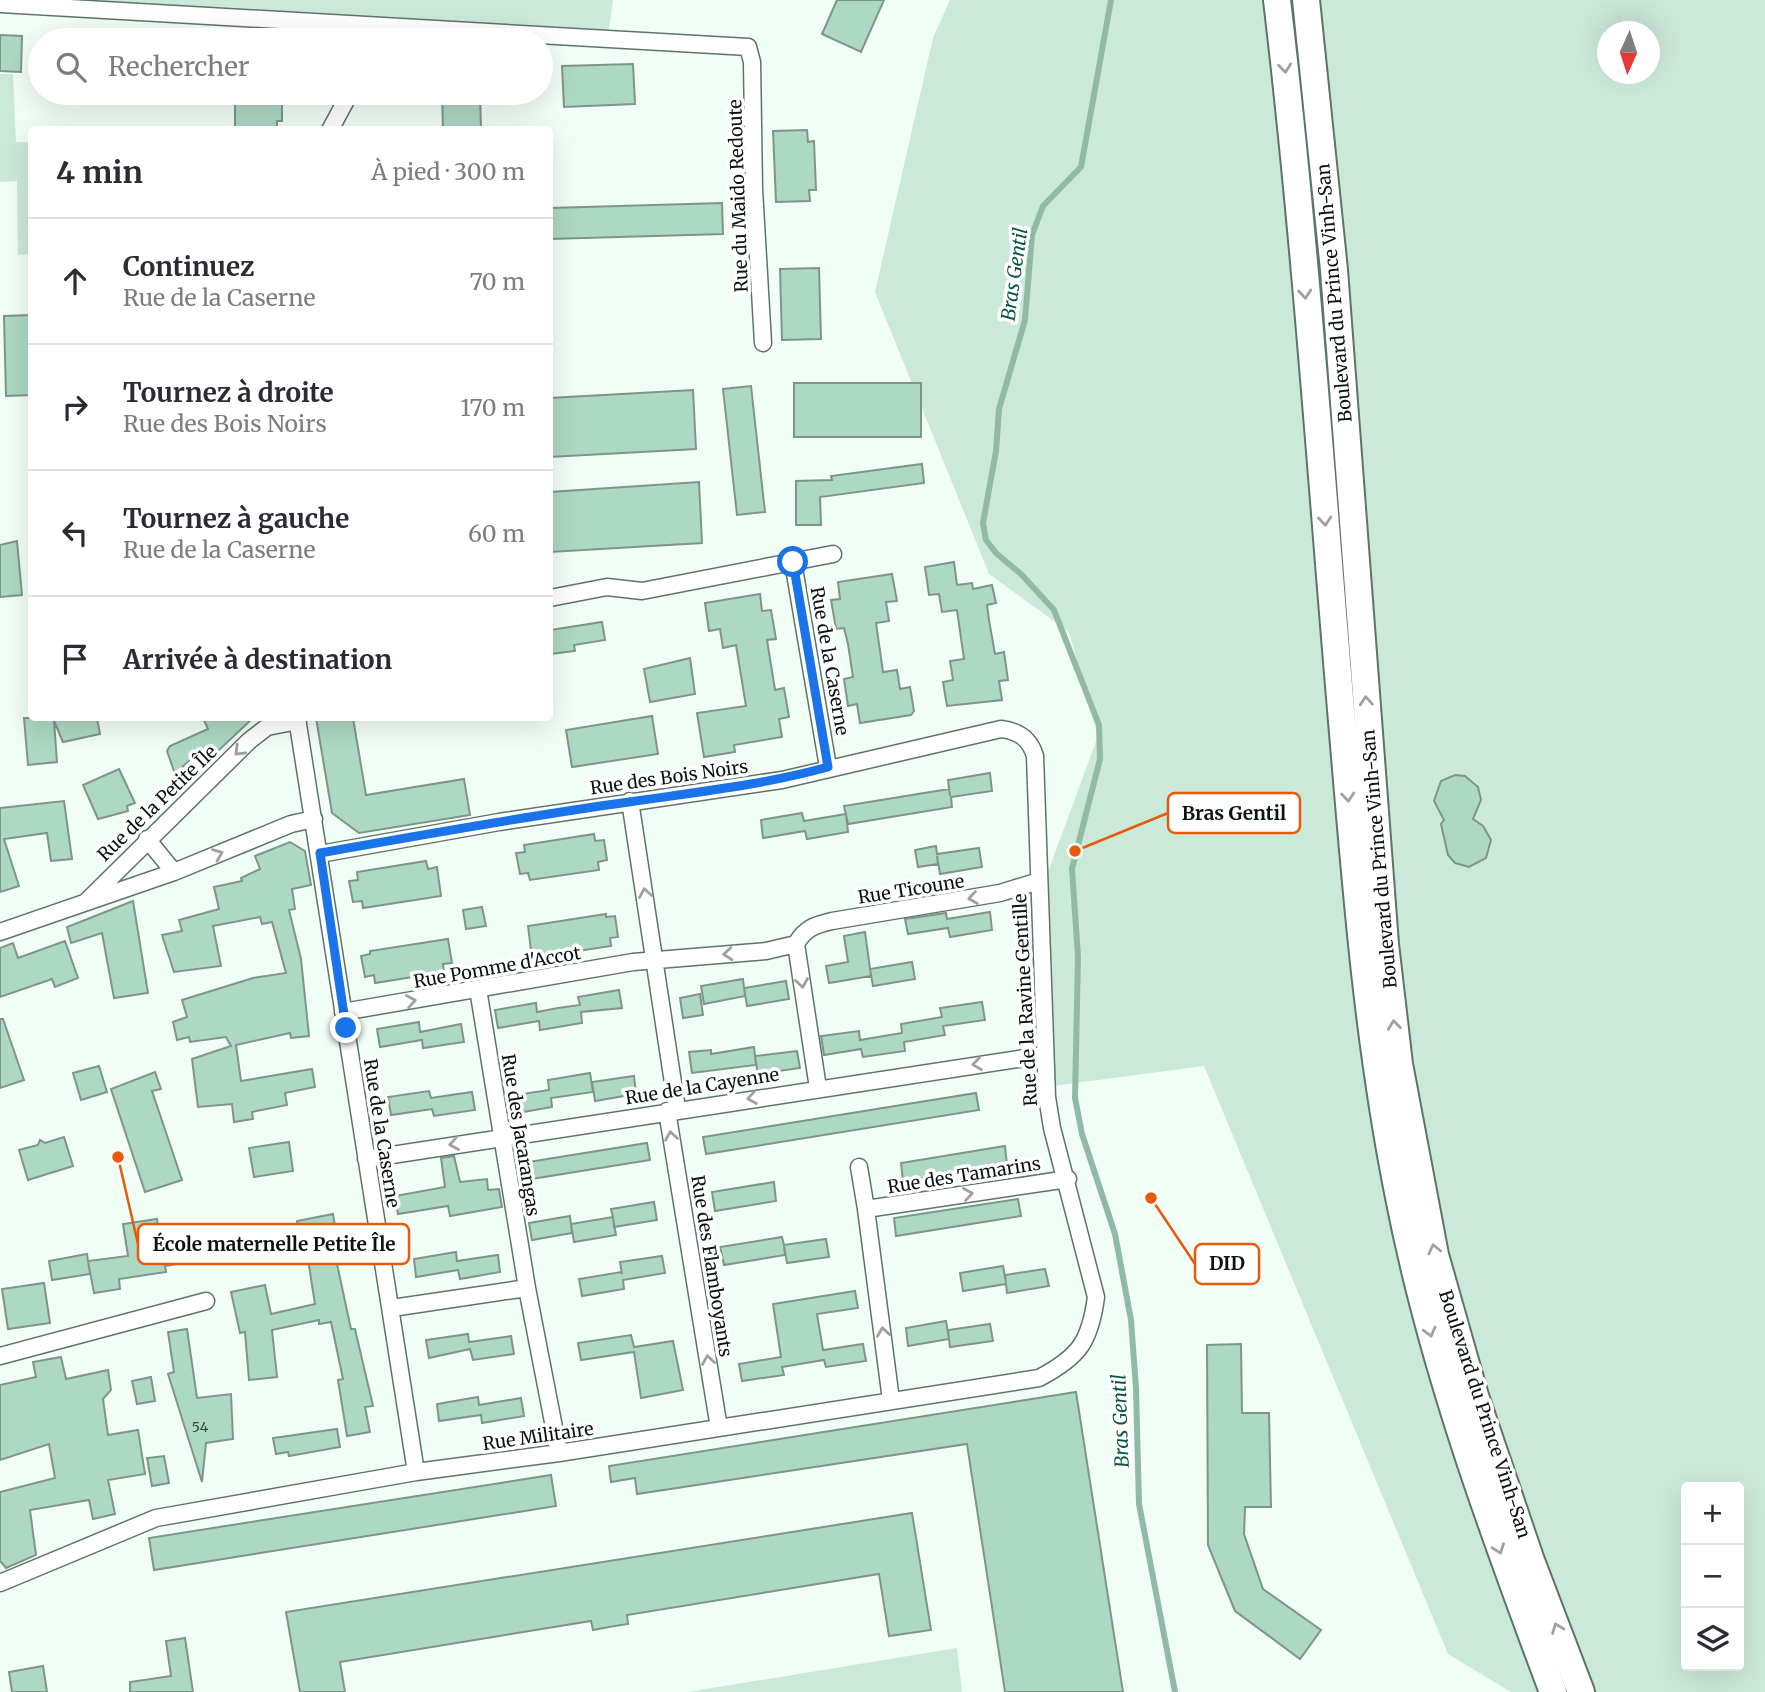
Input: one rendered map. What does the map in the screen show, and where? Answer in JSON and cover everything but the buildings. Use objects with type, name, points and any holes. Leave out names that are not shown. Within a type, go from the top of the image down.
[{"type":"main road","name":"Boulevard du Prince Vinh-San","points":[[1277,0],[1359,918],[1386,1128],[1413,1266],[1441,1369],[1492,1530],[1553,1692]]},
{"type":"main road","name":"Boulevard du Prince Vinh-San","points":[[1306,0],[1334,270],[1384,932],[1399,1064],[1435,1255],[1475,1396],[1530,1558],[1581,1692]]},
{"type":"street","points":[[0,4],[304,28]]},
{"type":"street","name":"Rue du Maido Redoute","points":[[553,40],[748,47],[752,62],[754,189],[763,343]]},
{"type":"street","points":[[332,126],[344,105]]},
{"type":"street","points":[[553,597],[607,587],[642,591],[833,554]]},
{"type":"street","name":"Rue de la Caserne","points":[[793,562],[828,767]]},
{"type":"street","name":"Rue de la Petite Île","points":[[85,903],[249,741],[267,727],[290,721]]},
{"type":"street","name":"Rue de la Caserne","points":[[298,721],[416,1472]]},
{"type":"street","name":"Rue des Bois Noirs","points":[[320,853],[770,782],[1001,729],[1014,730],[1020,734]]},
{"type":"street","name":"Rue de la Ravine Gentille","points":[[1020,734],[1031,743],[1035,756],[1044,1055],[1052,1128],[1068,1179],[1096,1297],[1093,1321],[1083,1346]]},
{"type":"street","name":"Rue des Flamboyants","points":[[630,802],[656,960],[672,1110],[719,1428]]},
{"type":"street","name":"Rue de la Petite Île","points":[[0,932],[174,872],[291,824],[314,819]]},
{"type":"street","points":[[148,839],[174,872]]},
{"type":"street","name":"Rue Ticoune","points":[[656,960],[766,951],[796,944],[811,926],[1000,893],[1039,881]]},
{"type":"street","points":[[796,944],[818,1088]]},
{"type":"street","name":"Rue Pomme d'Accot","points":[[344,1013],[656,960]]},
{"type":"street","name":"Rue des Jacarangas","points":[[478,989],[527,1288],[559,1453]]},
{"type":"street","name":"Rue de la Cayenne","points":[[366,1159],[502,1136],[1044,1055]]},
{"type":"street","name":"Rue des Tamarins","points":[[859,1167],[891,1400]]},
{"type":"street","name":"Rue des Tamarins","points":[[866,1209],[1068,1179]]},
{"type":"street","points":[[392,1308],[527,1288]]},
{"type":"street","points":[[0,1356],[206,1301]]},
{"type":"street","name":"Rue Militaire","points":[[0,1583],[156,1518],[416,1472],[559,1453],[1039,1378],[1067,1363],[1083,1346]]},
{"type":"green space","points":[[45,0],[613,0],[609,30]]},
{"type":"green space","points":[[950,0],[1765,0],[1765,1692],[1511,1692],[1448,1654],[1204,1066],[1053,1086],[1027,929],[1098,736],[1069,632],[989,574],[875,292],[933,38]]},
{"type":"green space","points":[[0,74],[13,74],[16,142],[28,142],[28,254],[18,255],[17,181],[0,182]]},
{"type":"green space","points":[[957,1648],[962,1692],[688,1692]]},
{"type":"waterway","name":"Bras Gentil","points":[[1111,0],[1081,167],[1043,206],[1032,235],[1025,320],[999,409],[996,451],[983,523],[986,540],[996,553],[1022,575],[1054,610],[1099,725],[1100,759],[1072,869],[1078,957],[1075,1098],[1082,1134],[1115,1234],[1131,1320],[1139,1504],[1175,1692]]},
{"type":"place","name":"Bras Gentil","points":[[1075,851]]},
{"type":"place","name":"École maternelle Petite Île","points":[[118,1157]]},
{"type":"place","name":"DID","points":[[1151,1198]]},
{"type":"route","points":[[346,1028],[320,853],[499,822],[782,780],[828,767],[793,562]]}]
